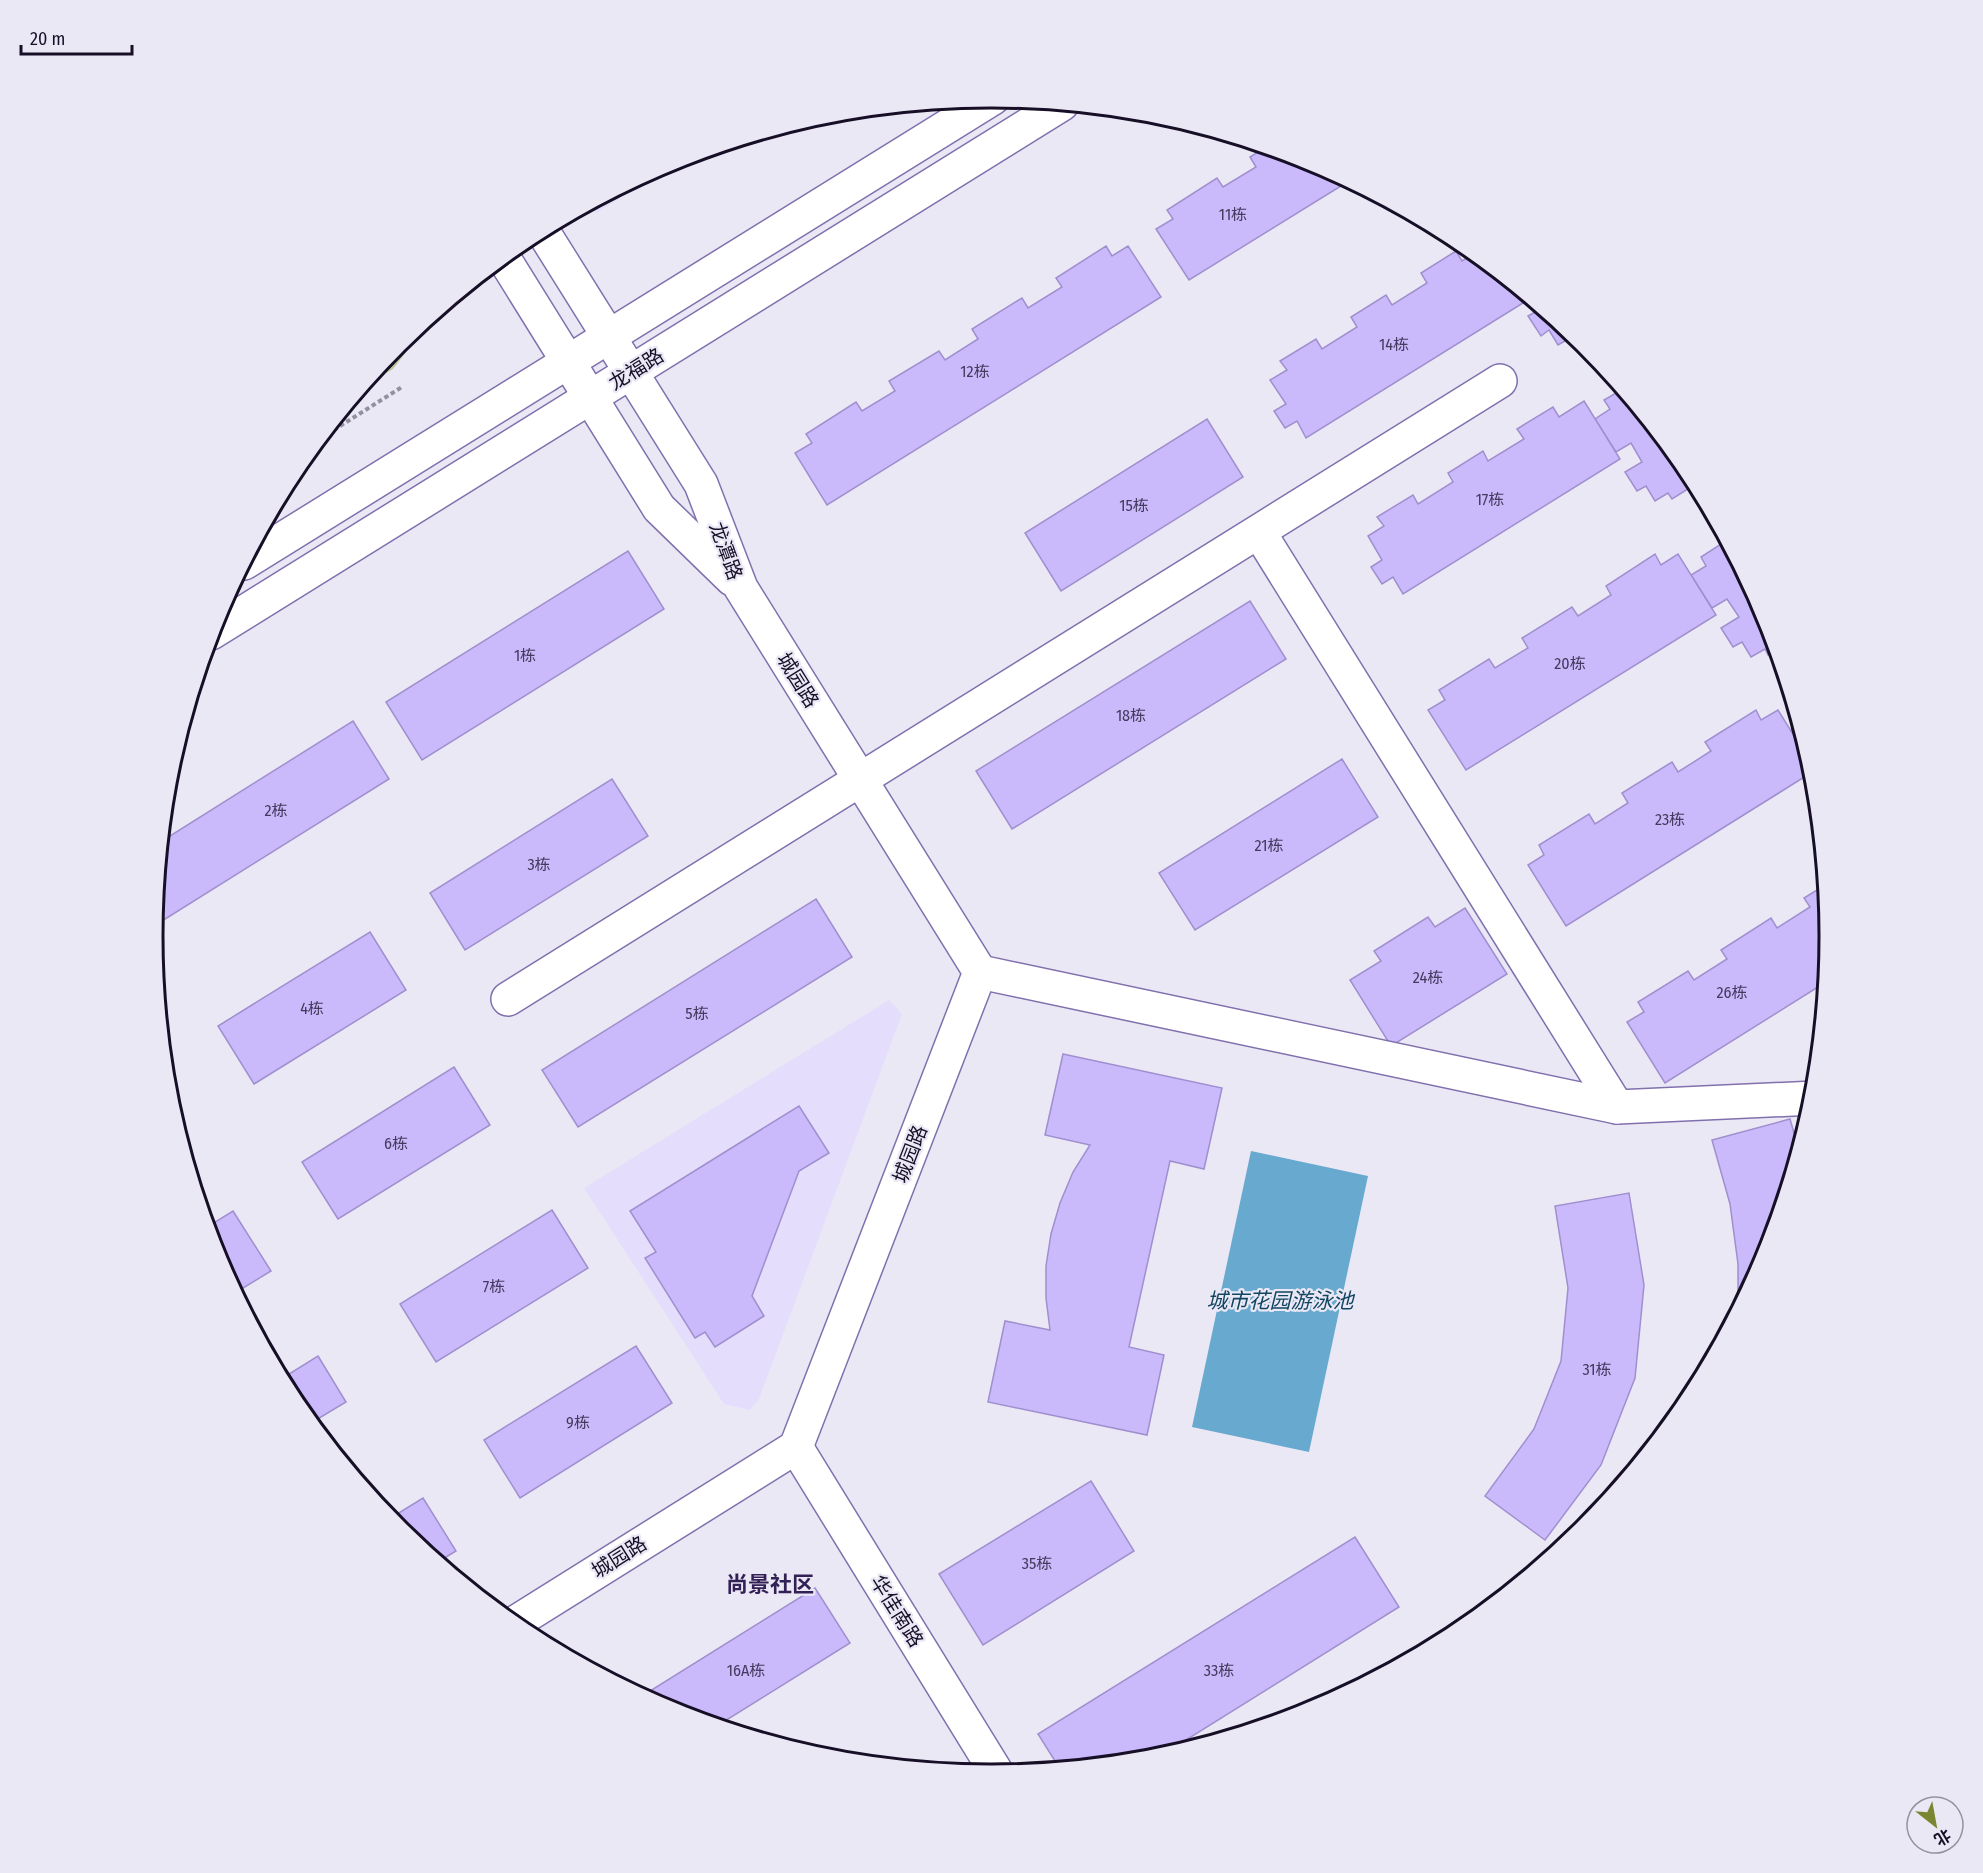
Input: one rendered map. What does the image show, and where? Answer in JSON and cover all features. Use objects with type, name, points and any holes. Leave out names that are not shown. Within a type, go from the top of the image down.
[{"type":"street","points":[[256,556],[976,109]]},
{"type":"street","name":"龙福路","points":[[224,625],[1052,111]]},
{"type":"street","name":"龙潭路","points":[[547,238],[701,484],[741,588]]},
{"type":"street","name":"龙潭路","points":[[508,264],[659,508],[741,588]]},
{"type":"street","points":[[508,999],[1500,381]]},
{"type":"street","points":[[1259,532],[1617,1107]]},
{"type":"street","name":"城园路","points":[[522,1619],[796,1447],[980,972],[741,588]]},
{"type":"street","points":[[980,972],[1617,1107],[1804,1099]]},
{"type":"street","name":"华佳南路","points":[[796,1447],[992,1765]]},
{"type":"path","points":[[338,427],[402,387]]},
{"type":"shaded area","points":[[636,188],[596,213],[594,210]]},
{"type":"shaded area","points":[[889,1000],[902,1014],[759,1399],[750,1410],[724,1404],[584,1188]]},
{"type":"green space","points":[[409,348],[393,369],[384,375]]},
{"type":"water","name":"城市花园游泳池","points":[[1251,1151],[1368,1176],[1309,1452],[1192,1427]]},
{"type":"building","points":[[1258,152],[1342,186],[1189,280],[1156,229],[1173,219],[1167,210],[1217,178],[1223,187],[1256,167],[1250,157]]},
{"type":"building","points":[[1106,246],[1112,256],[1128,246],[1161,297],[827,505],[795,453],[812,443],[806,434],[856,402],[862,411],[895,391],[889,381],[939,351],[945,360],[978,339],[972,329],[1022,298],[1028,308],[1062,287],[1056,278]]},
{"type":"building","points":[[1456,251],[1462,261],[1467,258],[1496,279],[1523,303],[1306,438],[1297,421],[1285,428],[1274,411],[1286,404],[1270,380],[1287,370],[1280,361],[1316,339],[1322,349],[1357,327],[1351,317],[1386,295],[1392,305],[1427,283],[1421,273]]},
{"type":"building","points":[[1535,312],[1566,340],[1558,345],[1549,330],[1541,336],[1528,316]]},
{"type":"building","points":[[1616,393],[1649,432],[1688,489],[1672,499],[1668,493],[1655,501],[1646,486],[1637,491],[1625,472],[1642,462],[1631,443],[1616,452],[1595,419],[1610,409],[1604,400]]},
{"type":"building","points":[[1584,401],[1620,459],[1403,594],[1393,577],[1382,584],[1371,567],[1382,560],[1368,536],[1384,526],[1377,517],[1413,495],[1418,504],[1453,482],[1448,473],[1483,451],[1488,461],[1524,439],[1517,429],[1553,407],[1559,417]]},
{"type":"building","points":[[1207,419],[1243,477],[1061,591],[1025,533]]},
{"type":"building","points":[[1721,544],[1757,619],[1770,654],[1768,655],[1765,649],[1751,657],[1742,642],[1733,647],[1721,628],[1739,617],[1727,599],[1712,608],[1691,575],[1706,566],[1701,557]]},
{"type":"building","points":[[628,551],[664,609],[422,760],[386,702]]},
{"type":"building","points":[[1655,554],[1661,565],[1678,554],[1716,615],[1466,770],[1428,710],[1445,700],[1439,690],[1489,659],[1495,668],[1528,648],[1522,638],[1572,607],[1578,616],[1611,595],[1606,586]]},
{"type":"building","points":[[1250,601],[1286,659],[1012,829],[976,771]]},
{"type":"building","points":[[1756,710],[1761,720],[1778,710],[1796,738],[1804,777],[1566,926],[1528,865],[1544,855],[1539,845],[1589,814],[1595,824],[1628,803],[1622,793],[1672,762],[1678,772],[1711,751],[1705,742]]},
{"type":"building","points":[[353,721],[389,779],[164,920],[169,836]]},
{"type":"building","points":[[1342,759],[1378,817],[1195,930],[1159,873]]},
{"type":"building","points":[[612,779],[648,836],[465,950],[430,893]]},
{"type":"building","points":[[1818,889],[1818,987],[1665,1083],[1627,1022],[1644,1012],[1638,1002],[1688,971],[1694,980],[1727,959],[1721,950],[1771,918],[1777,928],[1810,907],[1804,898]]},
{"type":"building","points":[[816,899],[852,957],[578,1127],[542,1070]]},
{"type":"building","points":[[1465,908],[1507,974],[1391,1046],[1350,980],[1381,961],[1374,951],[1428,917],[1435,927]]},
{"type":"building","points":[[370,932],[406,990],[254,1084],[218,1026]]},
{"type":"building","points":[[1063,1054],[1222,1088],[1204,1169],[1170,1161],[1129,1347],[1164,1355],[1147,1435],[988,1402],[1005,1321],[1050,1330],[1046,1298],[1046,1266],[1051,1234],[1060,1203],[1073,1172],[1090,1145],[1045,1135]]},
{"type":"building","points":[[454,1067],[490,1125],[338,1219],[302,1162]]},
{"type":"building","points":[[799,1106],[829,1153],[799,1171],[752,1296],[764,1316],[715,1347],[705,1332],[695,1338],[645,1258],[656,1252],[630,1211]]},
{"type":"building","points":[[1790,1119],[1795,1137],[1776,1203],[1738,1296],[1738,1264],[1730,1204],[1712,1140]]},
{"type":"building","points":[[1629,1193],[1644,1285],[1635,1378],[1601,1465],[1545,1540],[1485,1496],[1534,1429],[1561,1361],[1568,1288],[1555,1206]]},
{"type":"building","points":[[552,1210],[588,1268],[436,1362],[400,1304]]},
{"type":"building","points":[[233,1211],[271,1271],[242,1289],[214,1223]]},
{"type":"building","points":[[636,1346],[672,1403],[520,1498],[484,1440]]},
{"type":"building","points":[[318,1356],[346,1402],[318,1419],[289,1374]]},
{"type":"building","points":[[1091,1481],[1134,1551],[983,1645],[939,1574]]},
{"type":"building","points":[[423,1498],[456,1551],[444,1558],[398,1513]]},
{"type":"building","points":[[1355,1537],[1399,1607],[1182,1742],[1100,1758],[1056,1762],[1038,1734]]},
{"type":"building","points":[[815,1588],[850,1643],[725,1721],[650,1691]]},
{"type":"district","name":"尚景社区","points":[[770,1584]]}]
